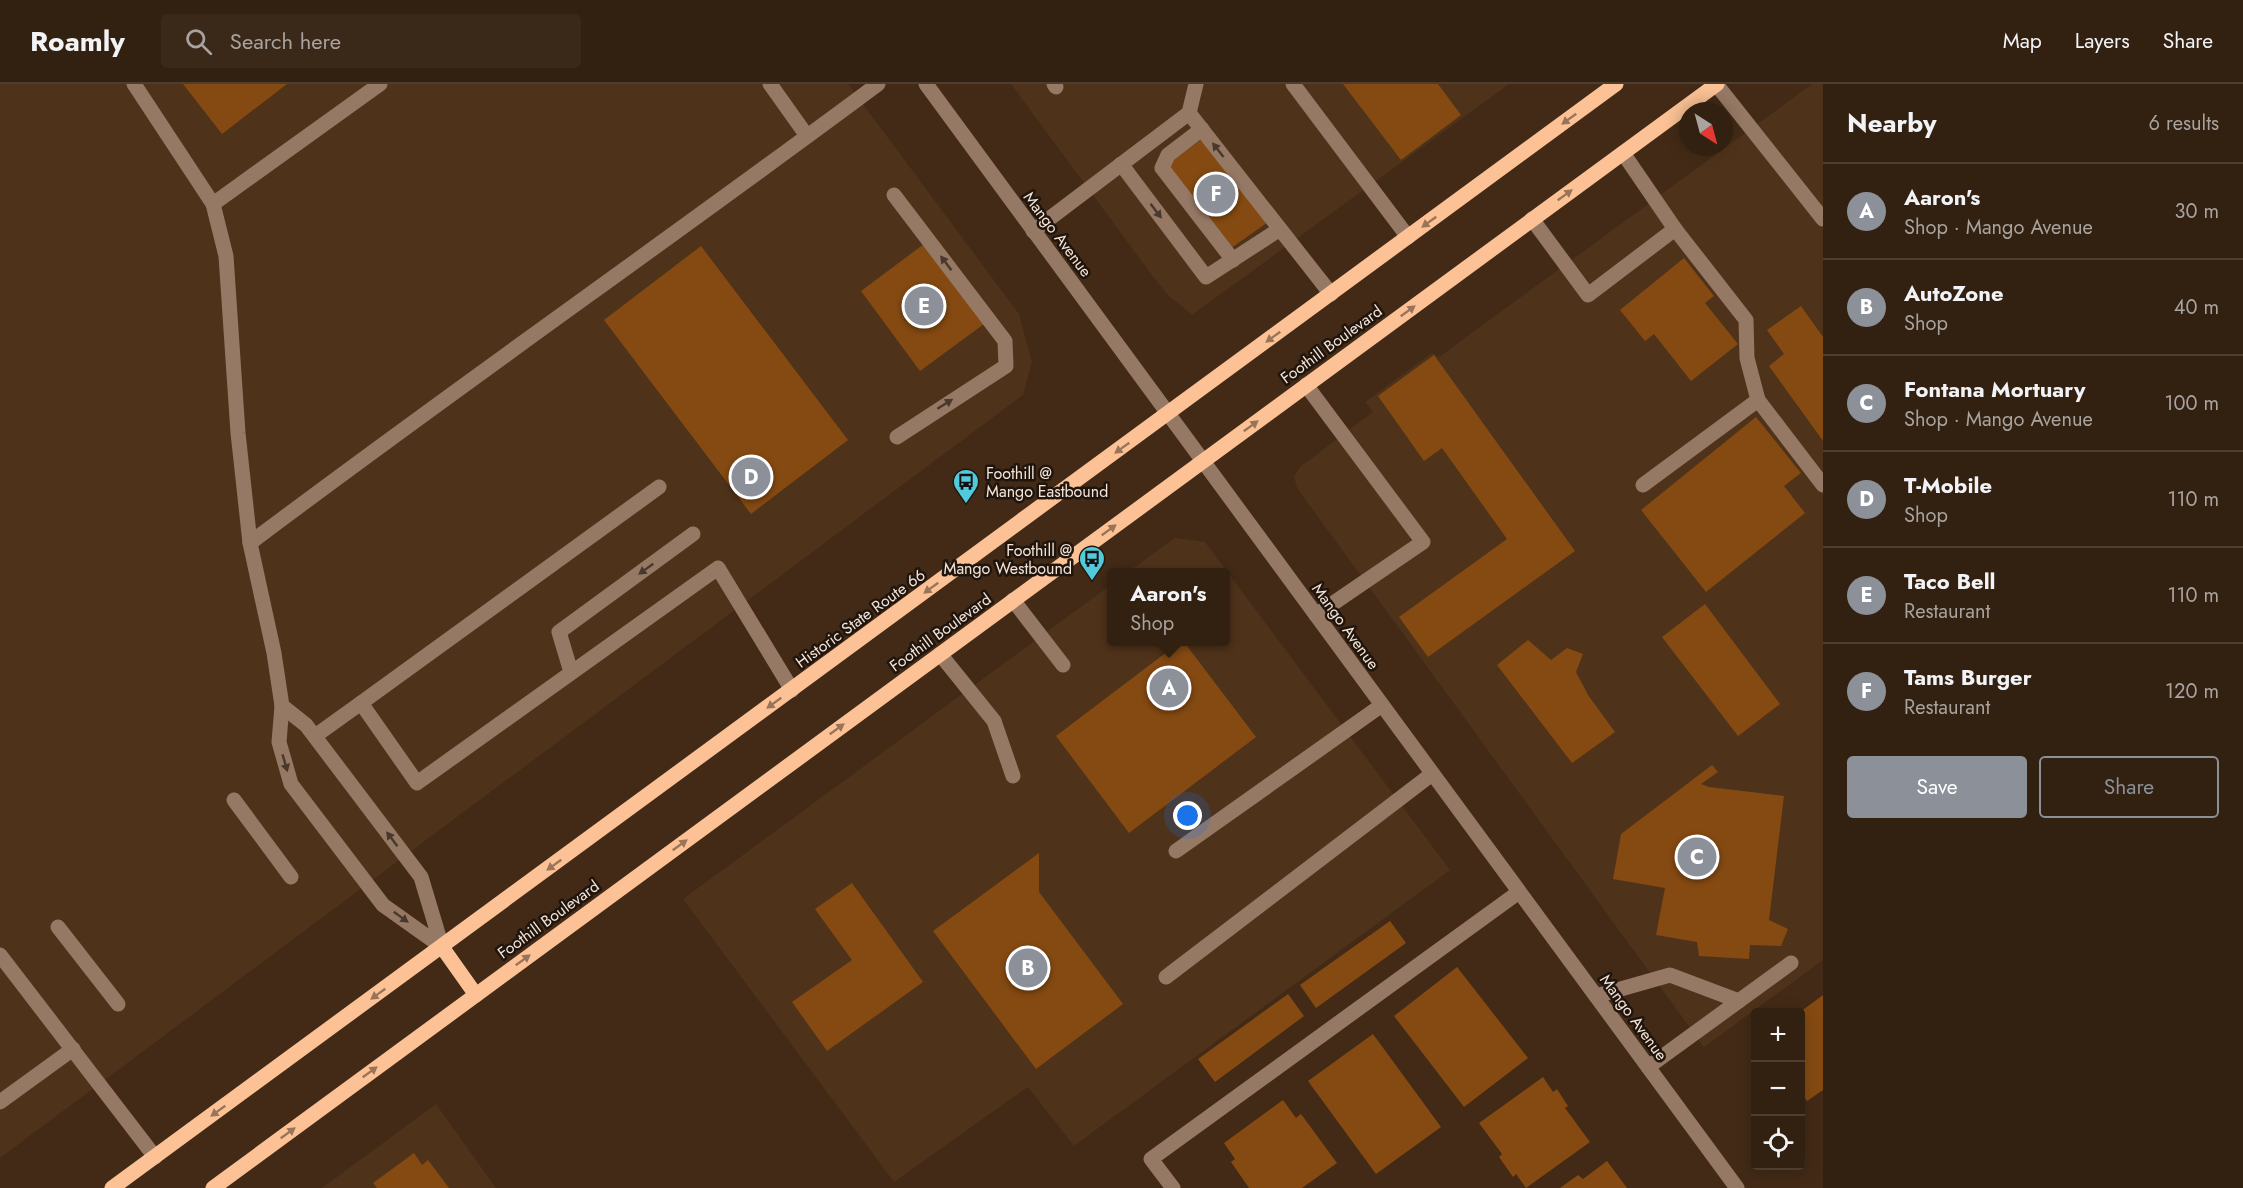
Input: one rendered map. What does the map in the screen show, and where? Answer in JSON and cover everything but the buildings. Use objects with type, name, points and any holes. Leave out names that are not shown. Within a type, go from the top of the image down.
[{"type":"main road","points":[[1169,413],[1616,84]]},
{"type":"main road","name":"Foothill Boulevard","points":[[213,1188],[1717,84]]},
{"type":"main road","name":"Historic State Route 66","points":[[442,947],[1169,413]]},
{"type":"main road","points":[[112,1188],[442,947],[476,995]]},
{"type":"street","points":[[134,84],[213,204],[226,256],[238,433],[250,543],[274,653],[282,706],[279,741],[291,784],[383,905],[442,947]]},
{"type":"street","points":[[213,204],[380,84]]},
{"type":"street","points":[[770,84],[807,136]]},
{"type":"street","points":[[250,543],[404,426],[878,84]]},
{"type":"street","name":"Mango Avenue","points":[[926,84],[1737,1188]]},
{"type":"street","points":[[1034,231],[1189,112],[1196,84]]},
{"type":"street","points":[[1293,84],[1408,237]]},
{"type":"street","points":[[1717,84],[1823,219]]},
{"type":"street","points":[[1189,112],[1331,294]]},
{"type":"street","points":[[1202,129],[1168,155],[1162,168],[1233,260]]},
{"type":"street","points":[[1623,153],[1675,229],[1746,320],[1747,358],[1758,400],[1823,485]]},
{"type":"street","points":[[1121,164],[1206,277],[1280,229]]},
{"type":"street","points":[[894,195],[1005,341],[1006,366],[897,437]]},
{"type":"street","points":[[1532,219],[1588,295],[1675,229]]},
{"type":"street","points":[[1306,385],[1423,542],[1316,615]]},
{"type":"street","points":[[1643,485],[1758,400]]},
{"type":"street","points":[[315,735],[659,487]]},
{"type":"street","points":[[572,672],[560,632],[693,534]]},
{"type":"street","points":[[361,704],[417,783],[718,568],[792,690]]},
{"type":"street","points":[[1013,600],[1063,665]]},
{"type":"street","points":[[940,654],[994,721],[1013,776]]},
{"type":"street","points":[[1176,850],[1382,705]]},
{"type":"street","points":[[282,706],[306,724],[315,735],[421,877],[442,947]]},
{"type":"street","points":[[1166,977],[1432,774]]},
{"type":"street","points":[[234,800],[291,877]]},
{"type":"street","points":[[1173,1188],[1152,1158],[1519,892]]},
{"type":"street","points":[[58,927],[118,1004]]},
{"type":"street","points":[[0,955],[155,1157]]},
{"type":"street","points":[[1648,1067],[1791,963]]},
{"type":"street","points":[[1596,996],[1670,975],[1740,1000]]},
{"type":"street","points":[[0,1102],[73,1049]]},
{"type":"shaded area","points":[[0,84],[848,84],[1019,314],[1032,362],[1023,395],[0,1158]]},
{"type":"shaded area","points":[[1011,84],[1509,84],[1192,315],[1169,296],[1154,278]]},
{"type":"shaded area","points":[[1812,84],[1823,84],[1823,960],[1757,1008],[1751,1008],[1751,1013],[1704,1047],[1297,488],[1294,476],[1300,467],[1373,412],[1365,402],[1432,353],[1439,357],[1714,156],[1733,156],[1733,142]]},
{"type":"shaded area","points":[[1175,538],[1205,542],[1224,568],[1134,568]]},
{"type":"shaded area","points":[[1230,575],[1450,870],[1074,1146],[1028,1087],[894,1182],[683,899],[1107,588],[1107,646],[1230,646]]},
{"type":"shaded area","points":[[436,1104],[496,1188],[322,1188]]},
{"type":"place","name":"Tams Burger","points":[[1216,194]]},
{"type":"place","name":"Taco Bell","points":[[924,306]]},
{"type":"place","name":"T-Mobile","points":[[751,477]]},
{"type":"place","name":"Foothill @ Mango Eastbound","points":[[966,505]]},
{"type":"place","name":"Foothill @ Mango Westbound","points":[[1092,582]]},
{"type":"place","name":"Aaron's","points":[[1169,688]]},
{"type":"place","name":"Fontana Mortuary","points":[[1697,857]]},
{"type":"place","name":"AutoZone","points":[[1028,968]]}]
